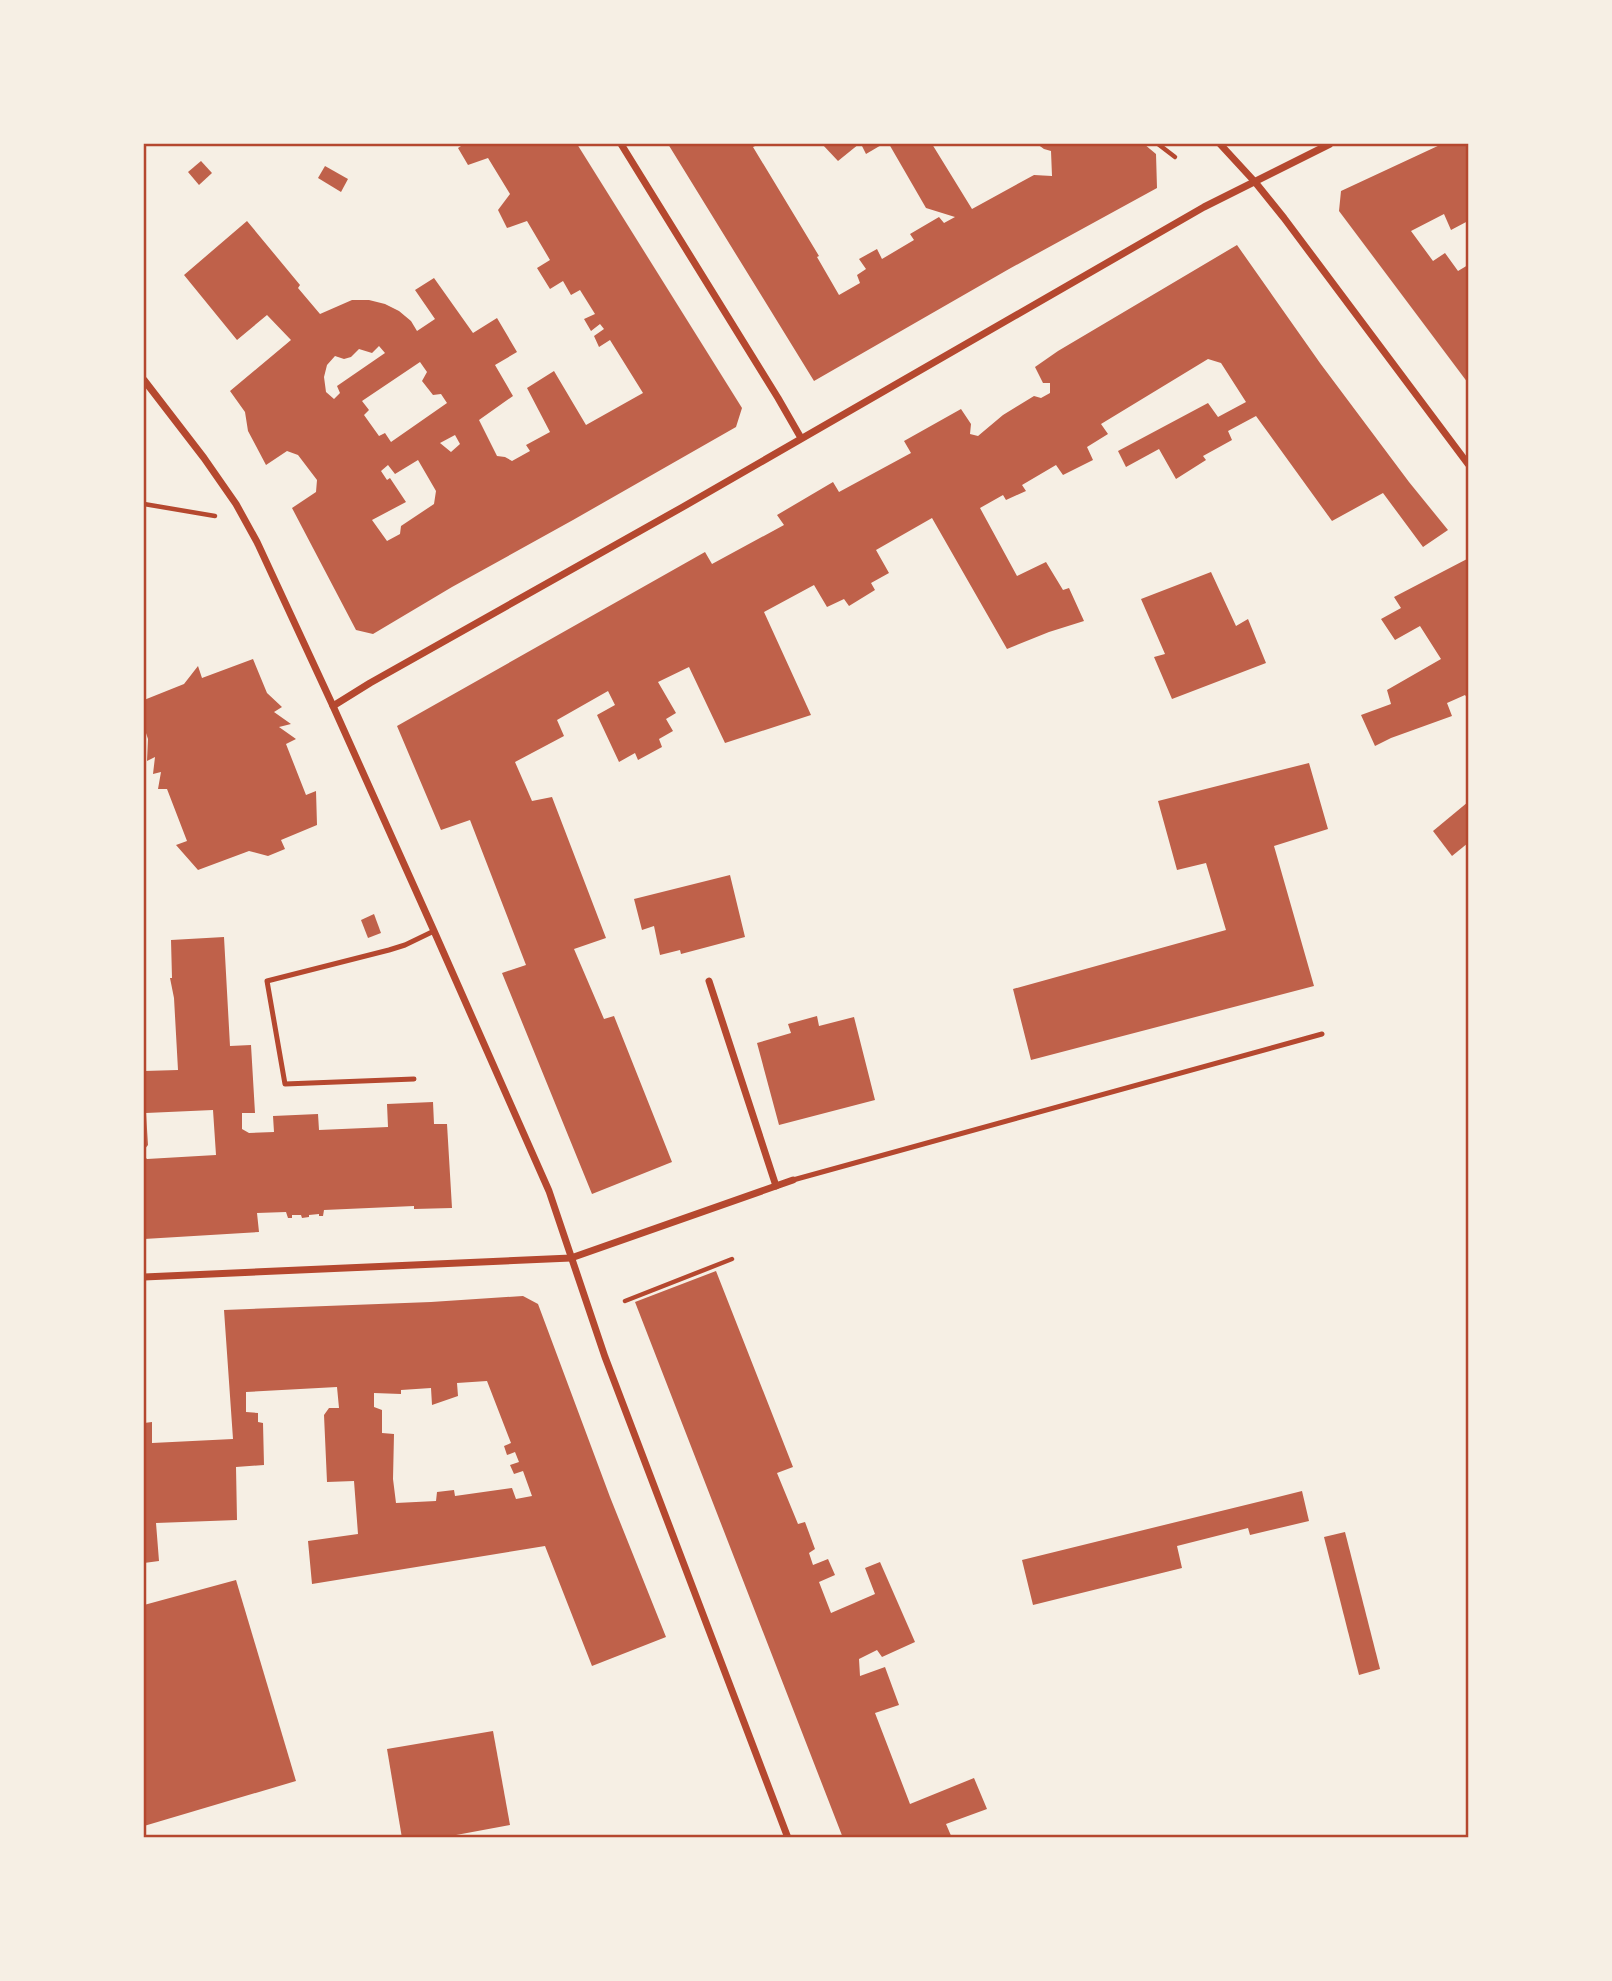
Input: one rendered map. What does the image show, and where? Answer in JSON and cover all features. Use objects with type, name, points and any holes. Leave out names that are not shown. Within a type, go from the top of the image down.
[{"type":"street","points":[[621,144],[801,438]]},
{"type":"street","points":[[1220,144],[1255,182],[1468,464]]},
{"type":"street","points":[[333,706],[1204,207],[1330,144]]},
{"type":"street","points":[[144,380],[204,458],[236,504],[257,542],[549,1191],[610,1370],[788,1838]]},
{"type":"street","points":[[709,981],[776,1186]]},
{"type":"street","points":[[144,1277],[570,1258],[793,1180]]},
{"type":"lane","points":[[414,1079],[285,1084],[267,981],[389,950],[434,931]]},
{"type":"lane","points":[[793,1180],[1322,1034]]},
{"type":"path","points":[[1158,144],[1175,157]]},
{"type":"path","points":[[144,504],[220,517]]},
{"type":"path","points":[[625,1301],[674,1285],[732,1259]]},
{"type":"building","points":[[464,144],[577,144],[742,408],[736,427],[373,634],[356,630],[292,508],[316,492],[317,480],[298,455],[287,451],[266,465],[248,431],[245,412],[230,391],[291,340],[267,315],[237,340],[184,275],[247,221],[300,285],[298,288],[320,314],[352,300],[369,300],[399,311],[411,321],[417,331],[435,319],[415,290],[434,278],[473,333],[497,318],[517,352],[495,365],[513,396],[479,420],[497,456],[512,461],[530,451],[526,445],[550,432],[527,388],[554,371],[586,425],[643,393],[610,340],[599,347],[594,336],[604,329],[600,324],[591,331],[584,319],[595,314],[580,290],[571,295],[563,281],[550,289],[537,268],[550,260],[527,221],[507,228],[498,210],[510,194],[488,158],[468,165],[458,148]],"holes":[[[379,346],[385,353],[337,386],[340,393],[334,399],[326,392],[324,377],[327,365],[335,356],[344,359],[351,357],[359,349],[372,353]],[[420,362],[427,372],[422,381],[433,395],[441,394],[447,403],[391,442],[385,433],[379,436],[364,415],[369,410],[362,401]],[[455,435],[460,444],[451,452],[440,443]],[[418,460],[436,491],[434,504],[401,526],[400,534],[387,541],[372,520],[406,502],[390,478],[387,480],[381,471],[388,465],[395,474]]]},
{"type":"building","points":[[668,144],[759,144],[753,147],[819,256],[817,257],[839,295],[860,283],[857,275],[866,269],[859,259],[877,249],[882,259],[914,240],[910,234],[939,217],[944,223],[955,217],[926,208],[889,144],[932,144],[972,209],[1034,175],[1052,176],[1051,151],[1037,144],[1144,144],[1156,154],[1157,188],[814,381]]},
{"type":"building","points":[[822,144],[859,144],[838,161]]},
{"type":"building","points":[[861,144],[883,144],[866,154]]},
{"type":"building","points":[[1442,144],[1468,144],[1468,221],[1451,230],[1444,214],[1411,231],[1433,261],[1445,253],[1458,271],[1468,265],[1468,383],[1339,211],[1341,191]]},
{"type":"building","points":[[201,161],[212,173],[199,185],[188,172]]},
{"type":"building","points":[[325,166],[348,179],[341,192],[318,178]]},
{"type":"building","points":[[1237,245],[1320,363],[1448,530],[1423,547],[1383,493],[1332,521],[1256,416],[1228,431],[1232,440],[1203,456],[1206,460],[1176,479],[1159,449],[1126,467],[1118,451],[1208,403],[1218,417],[1246,402],[1221,363],[1208,359],[1101,424],[1108,434],[1087,447],[1093,460],[1063,475],[1056,465],[1022,485],[1026,491],[1006,500],[1003,495],[980,508],[1017,576],[1046,562],[1063,590],[1069,588],[1084,621],[1007,649],[932,518],[876,550],[889,573],[871,583],[875,590],[849,606],[844,599],[827,607],[814,585],[764,612],[811,715],[725,743],[689,667],[658,682],[676,713],[666,719],[673,731],[659,739],[662,747],[638,760],[635,753],[619,762],[597,715],[615,705],[608,691],[557,720],[564,736],[515,762],[532,801],[552,797],[606,938],[574,949],[604,1019],[614,1016],[672,1162],[592,1194],[502,973],[526,965],[470,820],[441,830],[397,726],[705,552],[712,564],[784,525],[777,515],[833,482],[839,492],[911,453],[904,441],[961,409],[971,424],[970,434],[978,436],[1003,415],[1034,396],[1041,398],[1050,393],[1050,383],[1043,383],[1035,367]]},
{"type":"building","points":[[1467,559],[1468,699],[1465,695],[1447,703],[1452,716],[1375,746],[1361,715],[1391,704],[1387,690],[1441,659],[1420,626],[1395,640],[1381,619],[1401,608],[1394,597]]},
{"type":"building","points":[[1211,572],[1236,626],[1248,619],[1266,663],[1172,699],[1154,657],[1165,654],[1141,599]]},
{"type":"building","points":[[253,659],[267,693],[282,707],[274,712],[291,724],[279,727],[296,739],[286,744],[306,795],[316,791],[317,825],[281,840],[285,849],[268,856],[249,851],[198,870],[176,845],[187,841],[167,789],[158,789],[161,772],[153,774],[155,757],[147,761],[144,700],[184,684],[198,666],[202,678]]},
{"type":"building","points":[[1309,763],[1328,829],[1274,846],[1314,986],[1031,1060],[1013,989],[1226,930],[1206,863],[1177,870],[1158,801]]},
{"type":"building","points":[[1468,802],[1468,843],[1452,856],[1433,831]]},
{"type":"building","points":[[730,875],[745,937],[681,954],[680,950],[660,955],[654,926],[642,930],[634,899]]},
{"type":"building","points":[[374,914],[381,933],[368,938],[361,920]]},
{"type":"building","points":[[224,937],[230,1046],[251,1045],[255,1113],[242,1113],[242,1129],[249,1133],[274,1132],[273,1116],[318,1114],[319,1130],[388,1127],[387,1104],[433,1102],[434,1124],[447,1124],[452,1208],[414,1209],[414,1206],[324,1210],[323,1216],[319,1214],[302,1218],[301,1215],[292,1215],[292,1218],[288,1218],[286,1212],[257,1213],[259,1232],[144,1239],[144,1156],[147,1159],[216,1155],[213,1110],[146,1113],[148,1145],[144,1150],[144,1071],[178,1070],[174,998],[170,978],[171,940]]},
{"type":"building","points":[[817,1016],[819,1026],[854,1017],[875,1100],[779,1125],[757,1043],[791,1033],[788,1024]]},
{"type":"building","points":[[716,1271],[793,1467],[777,1473],[798,1524],[805,1522],[815,1549],[809,1553],[813,1565],[828,1559],[835,1575],[819,1582],[831,1613],[875,1594],[865,1568],[880,1562],[915,1642],[882,1657],[877,1650],[859,1659],[860,1676],[885,1667],[899,1705],[875,1713],[910,1804],[974,1778],[987,1809],[946,1824],[952,1838],[843,1838],[635,1302]]},
{"type":"building","points":[[523,1296],[538,1304],[666,1637],[592,1666],[545,1546],[312,1584],[308,1541],[358,1534],[354,1481],[327,1482],[324,1415],[329,1408],[339,1408],[337,1387],[246,1392],[246,1412],[258,1413],[258,1422],[263,1423],[264,1465],[236,1467],[237,1520],[156,1523],[159,1561],[144,1563],[144,1423],[152,1422],[152,1443],[233,1439],[224,1310]],"holes":[[[487,1381],[511,1443],[504,1446],[507,1455],[515,1452],[519,1462],[510,1465],[514,1474],[523,1471],[532,1496],[516,1499],[512,1488],[455,1496],[454,1490],[437,1492],[436,1501],[396,1503],[393,1479],[394,1434],[382,1433],[382,1410],[374,1407],[374,1393],[401,1394],[401,1390],[431,1388],[432,1405],[458,1396],[457,1383]]]},
{"type":"building","points":[[1302,1491],[1309,1521],[1250,1535],[1248,1528],[1177,1546],[1182,1568],[1033,1605],[1022,1560]]},
{"type":"building","points":[[1345,1532],[1380,1669],[1359,1675],[1324,1537]]},
{"type":"building","points":[[236,1580],[296,1781],[144,1826],[144,1605]]},
{"type":"building","points":[[493,1731],[510,1825],[440,1838],[402,1838],[387,1749]]}]
